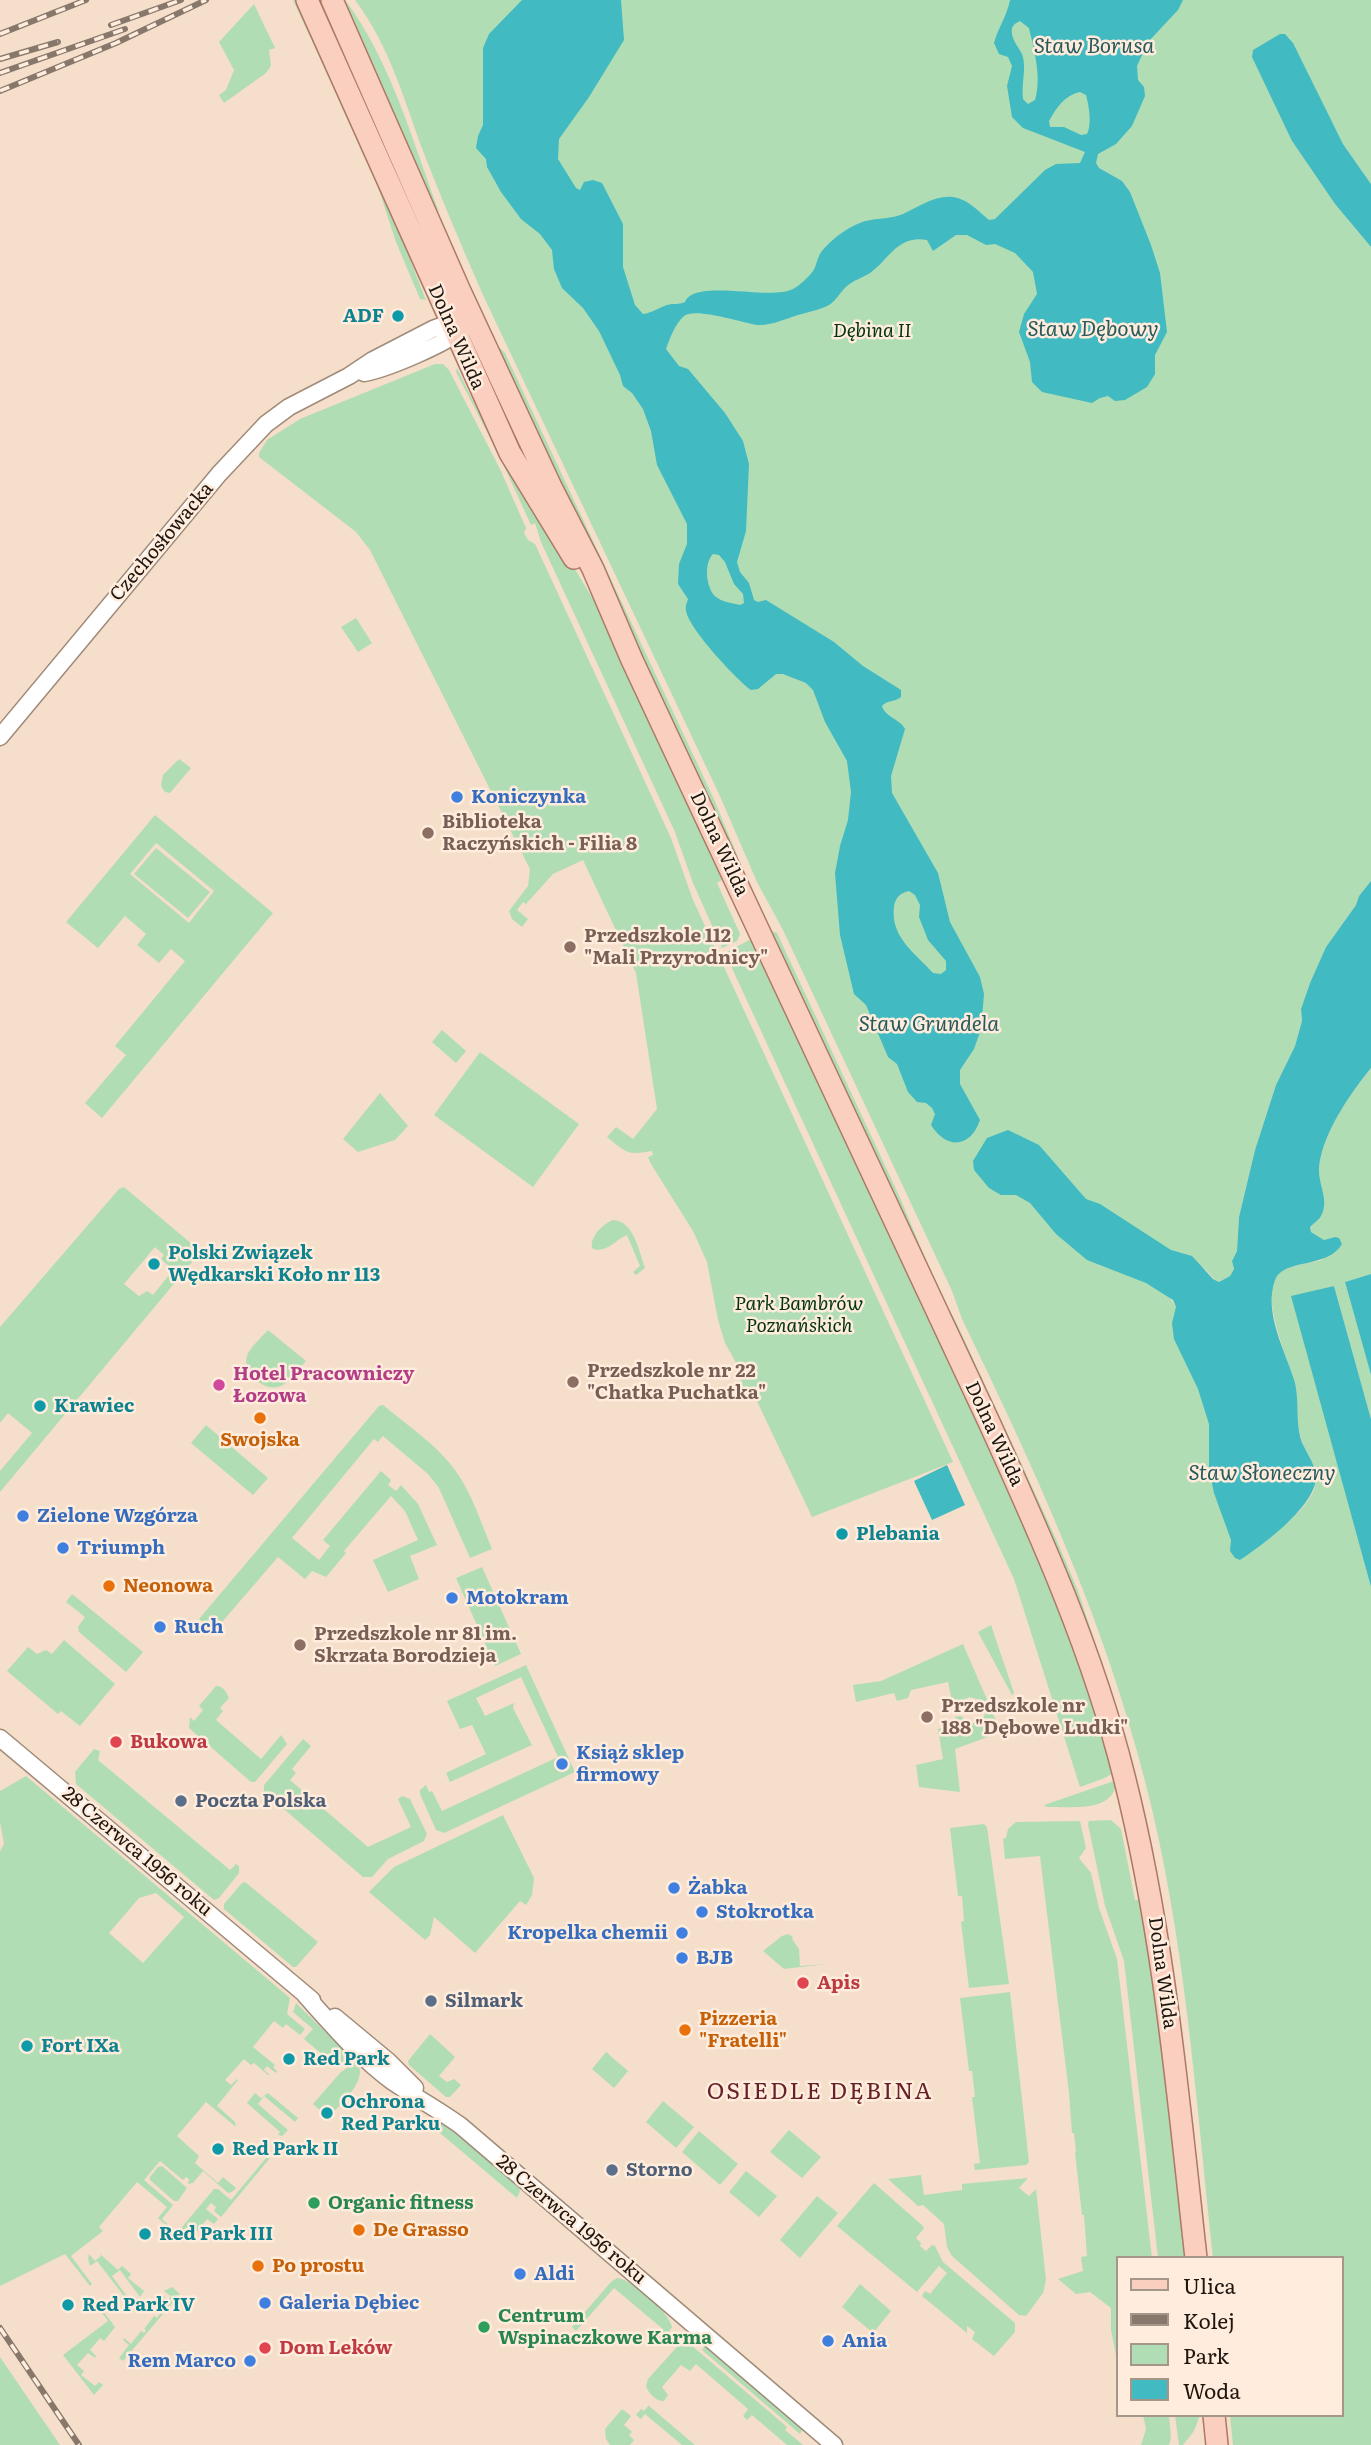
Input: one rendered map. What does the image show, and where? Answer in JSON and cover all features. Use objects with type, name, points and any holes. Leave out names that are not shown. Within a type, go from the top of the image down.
[{"type":"main road","name":"Dolna Wilda","points":[[307,0],[452,329],[510,453],[632,660]]},
{"type":"main road","name":"Dolna Wilda","points":[[332,0],[472,318],[598,580],[632,660],[1026,1502],[1084,1646],[1124,1774],[1151,1900],[1165,1984],[1196,2256]]},
{"type":"main road","points":[[1214,2417],[1217,2445]]},
{"type":"street","name":"Czechosłowacka","points":[[0,737],[248,441],[281,412],[349,376],[377,370],[472,318]]},
{"type":"street","name":"28 Czerwca 1956 roku","points":[[0,1738],[305,1994],[347,2041],[392,2081],[461,2126],[834,2445]]},
{"type":"green space","points":[[293,0],[300,0],[385,196],[426,300],[420,299],[396,242],[374,175]]},
{"type":"green space","points":[[339,0],[345,0],[361,23],[388,75],[439,212],[421,186]]},
{"type":"green space","name":"Dębina II","points":[[355,0],[1371,0],[1371,184],[1343,144],[1289,38],[1292,141],[1335,204],[1371,247],[1371,881],[1326,947],[1310,983],[1301,1009],[1302,1021],[1295,1046],[1276,1085],[1255,1150],[1239,1217],[1237,1251],[1232,1261],[1234,1269],[1230,1276],[1219,1282],[1205,1269],[1168,1295],[1176,1307],[1255,1550],[1304,1505],[1314,1489],[1315,1482],[1314,1469],[1299,1432],[1295,1385],[1276,1324],[1272,1290],[1276,1278],[1285,1269],[1322,1260],[1335,1237],[1324,1240],[1311,1232],[1310,1227],[1320,1217],[1324,1204],[1319,1174],[1321,1155],[1338,1115],[1371,1068],[1371,1274],[1345,1282],[1371,1375],[1371,1419],[1334,1286],[1292,1297],[1371,1587],[1371,2445],[1233,2445],[1230,2417],[1343,2417],[1343,2256],[1213,2256],[1188,2018],[1159,1839],[1128,1720],[1088,1603],[1041,1488],[962,1319],[952,1291],[783,930],[757,882],[719,794],[483,295],[430,169],[402,92],[367,17]]},
{"type":"green space","points":[[254,4],[275,48],[269,50],[271,66],[266,73],[224,103],[219,95],[226,90],[234,70],[219,42]]},
{"type":"green space","points":[[500,348],[505,353],[713,797],[738,857],[721,835],[496,349]]},
{"type":"green space","name":"Park Bambrów Poznańskich","points":[[435,364],[443,364],[449,370],[500,469],[526,528],[524,533],[528,540],[535,544],[671,838],[693,900],[953,1462],[812,1517],[755,1397],[753,1395],[743,1399],[740,1370],[725,1343],[707,1262],[693,1231],[651,1164],[648,1157],[653,1155],[652,1151],[626,1151],[607,1137],[616,1127],[633,1139],[657,1109],[636,973],[583,860],[553,874],[526,904],[523,902],[517,910],[528,919],[522,927],[512,919],[509,911],[528,886],[530,869],[370,550],[356,532],[259,457],[267,440],[300,419]]},
{"type":"green space","points":[[457,368],[478,411],[598,607],[712,849],[722,880],[717,883],[740,934],[737,941],[722,948],[693,883],[675,832],[541,542],[535,523],[531,525],[456,372]]},
{"type":"green space","points":[[356,618],[372,643],[358,652],[341,627]]},
{"type":"green space","points":[[179,759],[191,768],[170,793],[165,792],[161,786],[163,775]]},
{"type":"green space","points":[[155,815],[273,913],[102,1118],[85,1103],[126,1055],[115,1046],[185,961],[171,949],[159,963],[137,945],[146,934],[125,916],[98,948],[66,922]],"holes":[[[156,843],[214,891],[189,923],[130,874]]]},
{"type":"green space","points":[[156,848],[210,892],[188,918],[134,874]]},
{"type":"green space","points":[[769,930],[777,933],[901,1200],[941,1296],[956,1322],[1057,1541],[1078,1591],[1114,1700],[1102,1680]]},
{"type":"green space","points":[[755,937],[1043,1556],[1116,1771],[1105,1778],[1080,1787],[1014,1579],[725,953]]},
{"type":"green space","points":[[442,1030],[466,1051],[456,1063],[432,1042]]},
{"type":"green space","points":[[480,1052],[579,1124],[533,1187],[434,1115]]},
{"type":"green space","points":[[380,1093],[408,1126],[395,1140],[358,1152],[343,1139]]},
{"type":"green space","points":[[124,1187],[199,1250],[198,1255],[0,1492],[0,1471],[32,1433],[8,1413],[0,1423],[0,1327],[119,1189]],"holes":[[[155,1247],[164,1255],[161,1259],[173,1270],[153,1295],[147,1291],[139,1296],[124,1284]]]},
{"type":"green space","points":[[613,1220],[626,1226],[635,1238],[645,1268],[636,1275],[633,1272],[640,1266],[627,1235],[601,1250],[592,1248],[598,1231]]},
{"type":"green space","points":[[268,1330],[306,1361],[289,1380],[277,1387],[266,1386],[255,1379],[246,1362],[251,1349]]},
{"type":"green space","points":[[383,1405],[431,1444],[455,1470],[471,1498],[492,1549],[470,1558],[439,1488],[428,1474],[383,1436],[378,1442],[374,1439],[292,1538],[319,1560],[330,1546],[323,1540],[381,1471],[391,1480],[388,1485],[396,1491],[401,1485],[418,1504],[437,1545],[410,1556],[419,1579],[388,1592],[373,1560],[418,1540],[405,1511],[391,1496],[344,1551],[346,1553],[326,1577],[312,1571],[305,1579],[278,1557],[216,1629],[199,1619],[379,1406]]},
{"type":"green space","points":[[206,1425],[268,1478],[253,1495],[191,1443]]},
{"type":"green space","points":[[482,1567],[521,1654],[495,1666],[456,1578]]},
{"type":"green space","points":[[72,1594],[143,1652],[126,1672],[79,1632],[78,1627],[85,1617],[66,1602]]},
{"type":"green space","points":[[991,1625],[1014,1693],[1012,1695],[978,1632]]},
{"type":"green space","points":[[64,1640],[115,1684],[80,1726],[61,1711],[58,1714],[7,1671],[28,1647],[37,1654],[46,1650],[52,1654]]},
{"type":"green space","points":[[963,1644],[1001,1732],[955,1749],[960,1792],[919,1787],[916,1765],[943,1759],[938,1729],[956,1725],[955,1717],[961,1716],[969,1723],[978,1723],[985,1713],[983,1701],[970,1697],[963,1700],[959,1709],[954,1710],[948,1682],[911,1690],[908,1698],[897,1701],[894,1693],[856,1702],[853,1685],[881,1681]]},
{"type":"green space","points":[[526,1665],[575,1772],[444,1833],[436,1830],[420,1794],[420,1790],[426,1785],[442,1811],[558,1757],[521,1677],[476,1698],[485,1716],[514,1703],[513,1708],[532,1745],[450,1782],[446,1773],[486,1754],[472,1725],[460,1729],[447,1701]]},
{"type":"green space","points":[[216,1686],[224,1689],[229,1698],[220,1708],[223,1711],[216,1720],[261,1759],[281,1735],[287,1744],[255,1782],[251,1782],[189,1728],[190,1717],[194,1721],[203,1710],[199,1706]]},
{"type":"green space","points":[[303,1739],[311,1746],[292,1769],[296,1773],[290,1780],[368,1847],[411,1827],[398,1799],[402,1796],[410,1799],[427,1834],[424,1841],[388,1859],[372,1877],[363,1877],[264,1792],[264,1785]]},
{"type":"green space","points":[[94,1749],[100,1751],[98,1760],[230,1870],[236,1864],[239,1866],[239,1873],[219,1898],[214,1900],[76,1784],[75,1772]]},
{"type":"green space","points":[[26,1776],[290,1998],[287,2014],[305,2029],[300,2035],[286,2024],[283,2028],[274,2021],[253,2047],[275,2065],[273,2067],[276,2073],[267,2066],[264,2070],[268,2075],[254,2063],[251,2065],[244,2059],[225,2080],[231,2085],[238,2080],[217,2106],[235,2122],[236,2127],[206,2102],[177,2136],[199,2156],[195,2163],[218,2183],[223,2177],[236,2188],[232,2192],[228,2193],[203,2171],[193,2183],[188,2184],[189,2179],[186,2177],[183,2180],[160,2161],[144,2180],[173,2205],[162,2219],[191,2246],[158,2218],[167,2207],[137,2182],[99,2227],[103,2231],[71,2256],[92,2284],[90,2286],[65,2254],[0,2286],[0,1851],[4,1844],[0,1822],[0,1791]],"holes":[[[156,1893],[184,1917],[143,1963],[109,1933],[139,1898]]]},
{"type":"green space","points":[[1117,1780],[1114,1791],[1100,1803],[1079,1807],[1044,1805]]},
{"type":"green space","points":[[503,1815],[534,1878],[532,1895],[526,1905],[520,1901],[475,1953],[434,1917],[430,1935],[425,1940],[369,1892],[394,1867]]},
{"type":"green space","points":[[1111,1820],[1121,1829],[1135,1900],[1140,1900],[1149,1924],[1189,2256],[1158,2256],[1124,1961],[1105,1906],[1089,1821]]},
{"type":"green space","points":[[1080,1821],[1086,1848],[1079,1858],[1091,1873],[1099,1908],[1117,1959],[1152,2256],[1116,2256],[1116,2355],[1111,2330],[1111,2308],[1090,2292],[1076,2294],[1058,2279],[1083,2271],[1081,2257],[1087,2256],[1084,2215],[1040,1856],[1005,1859],[1003,1839],[1006,1838],[1008,1829],[1016,1822]]},
{"type":"green space","points":[[984,1824],[987,1827],[1009,1984],[969,1988],[961,1922],[964,1921],[962,1896],[958,1896],[950,1828]]},
{"type":"green space","points":[[245,1882],[318,1942],[296,1967],[224,1909],[224,1904]]},
{"type":"green space","points":[[788,1934],[793,1937],[799,1949],[800,1966],[827,1964],[784,1969],[763,1951]]},
{"type":"green space","points":[[1010,1992],[1029,2162],[1026,2165],[975,2170],[974,2164],[980,2163],[972,2097],[975,2097],[960,1998]]},
{"type":"green space","points":[[296,2003],[350,2059],[336,2066],[304,2039],[313,2029],[293,2012]]},
{"type":"green space","points":[[430,2034],[455,2057],[439,2076],[447,2082],[454,2079],[461,2085],[450,2097],[446,2097],[409,2065],[408,2061]]},
{"type":"green space","points":[[606,2052],[628,2071],[614,2088],[592,2069]]},
{"type":"green space","points":[[353,2063],[358,2063],[360,2070],[357,2084],[332,2114],[326,2108],[322,2112],[313,2104],[340,2073]]},
{"type":"green space","points":[[255,2093],[261,2098],[268,2093],[298,2118],[295,2122],[264,2096],[258,2104],[288,2130],[282,2136],[247,2103]]},
{"type":"green space","points":[[663,2101],[694,2127],[676,2148],[646,2122]]},
{"type":"green space","points":[[432,2115],[517,2183],[520,2191],[517,2198],[440,2133]]},
{"type":"green space","points":[[789,2130],[821,2157],[802,2178],[770,2152]]},
{"type":"green space","points":[[699,2131],[738,2164],[720,2185],[682,2152]]},
{"type":"green space","points":[[266,2158],[270,2158],[221,2217],[214,2211],[216,2207],[211,2203],[206,2209],[218,2219],[214,2224],[207,2219],[196,2233],[192,2230],[189,2233],[193,2236],[191,2239],[182,2231],[182,2227],[214,2189],[218,2189],[231,2200]]},
{"type":"green space","points":[[162,2166],[187,2188],[178,2201],[174,2201],[150,2180],[158,2167]]},
{"type":"green space","points":[[746,2171],[777,2196],[759,2217],[729,2192]]},
{"type":"green space","points":[[921,2175],[924,2195],[962,2190],[962,2184],[1028,2178],[1019,2188],[1029,2196],[1036,2189],[1046,2280],[1043,2293],[1026,2316],[1019,2315],[952,2256],[947,2247],[944,2224],[923,2205],[918,2206],[888,2179]]},
{"type":"green space","points":[[874,2183],[923,2226],[916,2238],[921,2243],[920,2246],[926,2251],[932,2245],[935,2246],[943,2262],[1015,2323],[1015,2332],[994,2356],[972,2339],[975,2332],[967,2326],[967,2333],[922,2296],[925,2291],[930,2294],[947,2273],[939,2266],[917,2292],[837,2226]]},
{"type":"green space","points":[[817,2196],[838,2213],[800,2258],[780,2240]]},
{"type":"green space","points":[[89,2254],[95,2261],[100,2254],[118,2270],[122,2266],[131,2274],[128,2278],[144,2291],[140,2297],[120,2270],[112,2276],[132,2303],[130,2304],[97,2261],[90,2266]]},
{"type":"green space","points":[[617,2278],[632,2284],[664,2313],[672,2327],[662,2342],[658,2338],[664,2330],[614,2288],[576,2331],[572,2327]]},
{"type":"green space","points":[[860,2284],[891,2311],[873,2333],[842,2307]]},
{"type":"green space","points":[[172,2287],[180,2294],[123,2361],[119,2358],[129,2345],[124,2338],[131,2344],[141,2331],[144,2333],[144,2329],[154,2316],[157,2318],[166,2302],[159,2296],[161,2294],[168,2300],[171,2296],[164,2291]]},
{"type":"green space","points":[[91,2295],[115,2327],[104,2341],[100,2338],[90,2350],[95,2358],[88,2353],[77,2365],[84,2371],[81,2375],[95,2386],[99,2382],[103,2385],[94,2395],[63,2355],[108,2321],[91,2298],[84,2303]]},
{"type":"green space","points":[[684,2339],[787,2427],[785,2430],[803,2445],[787,2445],[752,2415],[747,2420],[743,2416],[748,2409],[696,2364],[690,2371],[681,2365],[662,2387],[668,2395],[664,2401],[653,2396],[646,2386],[648,2379]]},
{"type":"green space","points":[[706,2344],[801,2425],[803,2429],[800,2434],[702,2350]]},
{"type":"green space","points":[[0,2357],[60,2445],[0,2445]]},
{"type":"green space","points":[[649,2405],[695,2445],[682,2445],[645,2414],[641,2419],[636,2415]]},
{"type":"green space","points":[[622,2409],[631,2416],[624,2425],[632,2432],[629,2435],[634,2440],[630,2445],[610,2445],[605,2429]]},
{"type":"green space","points":[[1143,2417],[1169,2417],[1169,2445],[1141,2445],[1146,2429]]},
{"type":"green space","points":[[1175,2417],[1199,2417],[1194,2431],[1183,2445],[1179,2445]]},
{"type":"water","name":"Staw Grundela","points":[[522,0],[621,0],[624,40],[559,139],[558,159],[576,188],[580,190],[584,182],[593,180],[602,183],[623,224],[623,267],[635,305],[643,314],[685,302],[692,295],[703,292],[767,293],[793,289],[812,273],[820,253],[826,246],[848,229],[866,221],[899,216],[939,198],[958,198],[989,220],[995,219],[1045,170],[1056,164],[1080,163],[1085,152],[1023,128],[1012,117],[1007,86],[1012,66],[1008,57],[999,54],[994,43],[1010,0],[1183,0],[1178,10],[1148,42],[1137,66],[1138,80],[1144,87],[1145,96],[1132,126],[1116,144],[1098,154],[1096,163],[1099,168],[1122,181],[1130,192],[1160,273],[1167,332],[1155,355],[1155,374],[1147,387],[1125,400],[1115,401],[1108,396],[1092,403],[1042,392],[1032,382],[1030,362],[1019,332],[1024,314],[1037,294],[1033,272],[1015,253],[995,244],[986,245],[967,235],[956,235],[933,251],[927,240],[908,241],[894,250],[877,268],[847,286],[829,305],[778,322],[757,325],[708,314],[684,316],[673,331],[666,349],[679,366],[688,369],[725,413],[743,441],[749,464],[746,531],[737,562],[740,572],[749,583],[754,600],[766,600],[834,642],[863,666],[901,690],[901,697],[882,706],[886,713],[905,729],[891,776],[892,793],[938,873],[950,922],[980,977],[984,994],[981,1029],[974,1049],[960,1070],[960,1084],[980,1120],[976,1130],[964,1141],[950,1142],[931,1125],[935,1114],[932,1108],[926,1103],[917,1102],[908,1092],[897,1064],[888,1057],[866,1005],[854,994],[840,935],[835,873],[848,820],[851,792],[847,761],[825,722],[813,690],[806,683],[776,674],[758,689],[751,690],[725,665],[695,628],[686,610],[688,599],[678,584],[679,564],[687,544],[687,524],[657,465],[651,431],[643,409],[632,393],[623,386],[599,331],[583,308],[562,288],[554,269],[552,250],[540,234],[521,219],[501,192],[487,167],[486,159],[476,148],[483,125],[483,48],[489,34]],"holes":[[[1020,21],[1029,28],[1036,64],[1037,91],[1035,100],[1028,104],[1023,99],[1023,59],[1013,39],[1014,25]],[[1080,92],[1086,95],[1090,120],[1087,134],[1081,135],[1064,127],[1050,127],[1049,121],[1058,107],[1065,99]],[[713,554],[719,555],[725,562],[734,584],[743,594],[744,603],[740,605],[726,602],[713,594],[707,574]],[[906,892],[915,895],[920,905],[919,917],[928,940],[946,961],[946,970],[941,974],[933,973],[911,951],[896,927],[894,906],[899,896]]]},
{"type":"water","points":[[1280,34],[1285,34],[1293,43],[1343,144],[1371,184],[1371,247],[1335,204],[1292,141],[1252,57],[1253,50]]},
{"type":"water","name":"Staw Słoneczny","points":[[1371,881],[1371,1068],[1346,1102],[1325,1142],[1319,1168],[1324,1198],[1323,1210],[1310,1227],[1311,1232],[1324,1240],[1335,1237],[1339,1238],[1342,1244],[1327,1257],[1280,1273],[1272,1293],[1277,1332],[1295,1383],[1300,1436],[1315,1471],[1314,1487],[1308,1499],[1287,1523],[1240,1560],[1230,1551],[1231,1540],[1214,1493],[1209,1469],[1209,1424],[1198,1389],[1174,1339],[1172,1323],[1176,1307],[1173,1300],[1146,1283],[1087,1260],[1056,1234],[1030,1203],[1016,1195],[1001,1195],[989,1188],[974,1170],[973,1161],[987,1138],[1008,1130],[1039,1145],[1086,1199],[1100,1204],[1171,1250],[1192,1256],[1213,1279],[1219,1282],[1230,1276],[1234,1269],[1232,1261],[1237,1251],[1239,1217],[1255,1150],[1276,1085],[1295,1046],[1302,1021],[1301,1009],[1310,983],[1326,947]]},
{"type":"water","points":[[1371,1274],[1371,1375],[1345,1282]]},
{"type":"water","points":[[1334,1286],[1371,1419],[1371,1587],[1291,1296]]},
{"type":"water","points":[[947,1465],[965,1505],[932,1520],[914,1481]]},
{"type":"railway","points":[[0,34],[86,0]]},
{"type":"railway","points":[[111,25],[181,0]]},
{"type":"railway","points":[[0,91],[116,43],[206,0]]},
{"type":"railway","points":[[0,73],[125,29]]},
{"type":"railway","points":[[0,59],[58,42]]},
{"type":"railway","points":[[0,2328],[79,2445]]},
{"type":"place","name":"ADF","points":[[398,316]]},
{"type":"place","name":"Koniczynka","points":[[457,797]]},
{"type":"place","name":"Biblioteka Raczyńskich - Filia 8","points":[[428,833]]},
{"type":"place","name":"Przedszkole 112 \"Mali Przyrodnicy\"","points":[[570,947]]},
{"type":"place","name":"Polski Związek Wędkarski Koło nr 113","points":[[154,1264]]},
{"type":"place","name":"Przedszkole nr 22 \"Chatka Puchatka\"","points":[[573,1382]]},
{"type":"place","name":"Hotel Pracowniczy Łozowa","points":[[219,1385]]},
{"type":"place","name":"Krawiec","points":[[40,1406]]},
{"type":"place","name":"Swojska","points":[[260,1418]]},
{"type":"place","name":"Zielone Wzgórza","points":[[23,1516]]},
{"type":"place","name":"Plebania","points":[[842,1534]]},
{"type":"place","name":"Triumph","points":[[63,1548]]},
{"type":"place","name":"Neonowa","points":[[109,1586]]},
{"type":"place","name":"Motokram","points":[[452,1598]]},
{"type":"place","name":"Ruch","points":[[160,1627]]},
{"type":"place","name":"Przedszkole nr 81 im. Skrzata Borodzieja","points":[[300,1645]]},
{"type":"place","name":"Przedszkole nr 188 \"Dębowe Ludki\"","points":[[927,1717]]},
{"type":"place","name":"Bukowa","points":[[116,1742]]},
{"type":"place","name":"Książ sklep firmowy","points":[[562,1764]]},
{"type":"place","name":"Poczta Polska","points":[[181,1801]]},
{"type":"place","name":"Żabka","points":[[674,1888]]},
{"type":"place","name":"Stokrotka","points":[[702,1912]]},
{"type":"place","name":"Kropelka chemii","points":[[682,1933]]},
{"type":"place","name":"BJB","points":[[682,1958]]},
{"type":"place","name":"Apis","points":[[803,1983]]},
{"type":"place","name":"Silmark","points":[[431,2001]]},
{"type":"place","name":"Pizzeria \"Fratelli\"","points":[[685,2030]]},
{"type":"place","name":"Fort IXa","points":[[27,2046]]},
{"type":"place","name":"Red Park","points":[[289,2059]]},
{"type":"place","name":"Ochrona Red Parku","points":[[327,2113]]},
{"type":"place","name":"Red Park II","points":[[218,2149]]},
{"type":"place","name":"Storno","points":[[612,2170]]},
{"type":"place","name":"Organic fitness","points":[[314,2203]]},
{"type":"place","name":"De Grasso","points":[[359,2230]]},
{"type":"place","name":"Red Park III","points":[[145,2234]]},
{"type":"place","name":"Po prostu","points":[[258,2266]]},
{"type":"place","name":"Aldi","points":[[520,2274]]},
{"type":"place","name":"Galeria Dębiec","points":[[265,2303]]},
{"type":"place","name":"Red Park IV","points":[[68,2305]]},
{"type":"place","name":"Centrum Wspinaczkowe Karma","points":[[484,2327]]},
{"type":"place","name":"Ania","points":[[828,2341]]},
{"type":"place","name":"Dom Leków","points":[[265,2348]]},
{"type":"place","name":"Rem Marco","points":[[250,2361]]},
{"type":"district","name":"OSIEDLE DĘBINA","points":[[820,2092]]},
{"type":"water label","name":"Staw Borusa","points":[[1094,47]]},
{"type":"water label","name":"Staw Dębowy","points":[[1093,330]]}]
